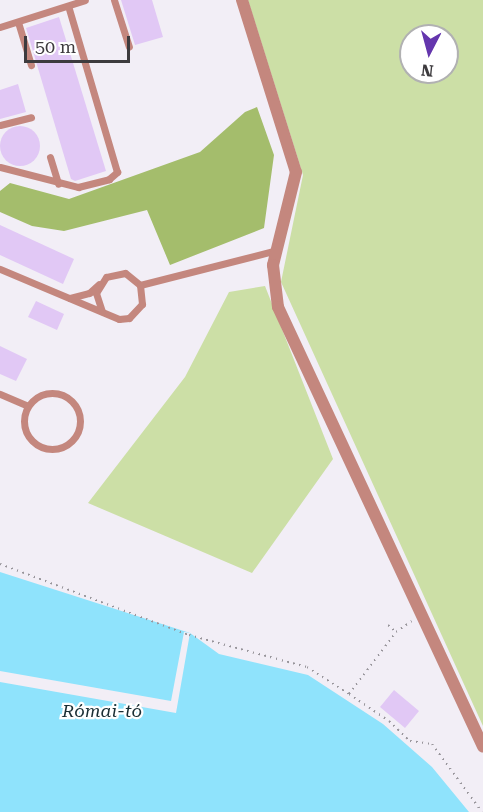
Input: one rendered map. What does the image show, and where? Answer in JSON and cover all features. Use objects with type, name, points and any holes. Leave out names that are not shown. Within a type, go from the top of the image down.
[{"type":"street","points":[[242,0],[296,172],[273,265],[278,307],[419,615],[483,746]]},
{"type":"lane","points":[[0,27],[86,0]]},
{"type":"lane","points":[[114,0],[129,47]]},
{"type":"lane","points":[[0,167],[58,184],[78,187],[109,179],[117,172],[68,6]]},
{"type":"lane","points":[[18,22],[31,65]]},
{"type":"lane","points":[[0,126],[31,117]]},
{"type":"lane","points":[[50,157],[58,184]]},
{"type":"lane","points":[[140,285],[277,250]]},
{"type":"lane","points":[[0,269],[119,320],[137,312],[143,294],[134,277],[115,273],[89,293],[68,298]]},
{"type":"lane","points":[[99,284],[97,303],[102,311]]},
{"type":"lane","points":[[46,393],[58,393],[77,407],[79,430],[63,447],[40,447],[25,429],[28,406],[46,393]]},
{"type":"lane","points":[[0,394],[28,406]]},
{"type":"path","points":[[0,564],[189,635],[307,667],[389,721],[410,741],[432,744],[482,812]]},
{"type":"path","points":[[349,694],[396,632],[419,615]]},
{"type":"path","points":[[388,625],[396,632]]},
{"type":"green space","points":[[248,0],[483,0],[483,726],[281,282],[303,175]]},
{"type":"green space","points":[[257,107],[274,155],[264,228],[170,265],[147,210],[64,231],[32,226],[0,212],[0,191],[10,183],[69,199],[200,152],[245,112]]},
{"type":"green space","points":[[265,286],[333,459],[252,573],[88,503],[185,377],[229,292]]},
{"type":"water","name":"Római-tó","points":[[0,572],[190,633],[219,654],[308,675],[383,724],[432,767],[469,812],[0,812]]},
{"type":"pier","points":[[184,632],[190,633],[176,713],[0,682],[0,671],[171,701]]},
{"type":"building","points":[[121,0],[152,0],[163,37],[135,45]]},
{"type":"building","points":[[59,17],[106,171],[75,181],[71,179],[26,28]]},
{"type":"building","points":[[18,84],[26,112],[0,119],[0,90]]},
{"type":"building","points":[[20,126],[34,132],[40,146],[34,160],[20,166],[6,160],[0,146],[6,132]]},
{"type":"building","points":[[0,225],[74,259],[63,284],[0,255]]},
{"type":"building","points":[[36,301],[64,314],[57,330],[28,317]]},
{"type":"building","points":[[0,346],[27,359],[16,381],[0,374]]},
{"type":"building","points":[[394,690],[419,711],[405,728],[380,707]]}]
